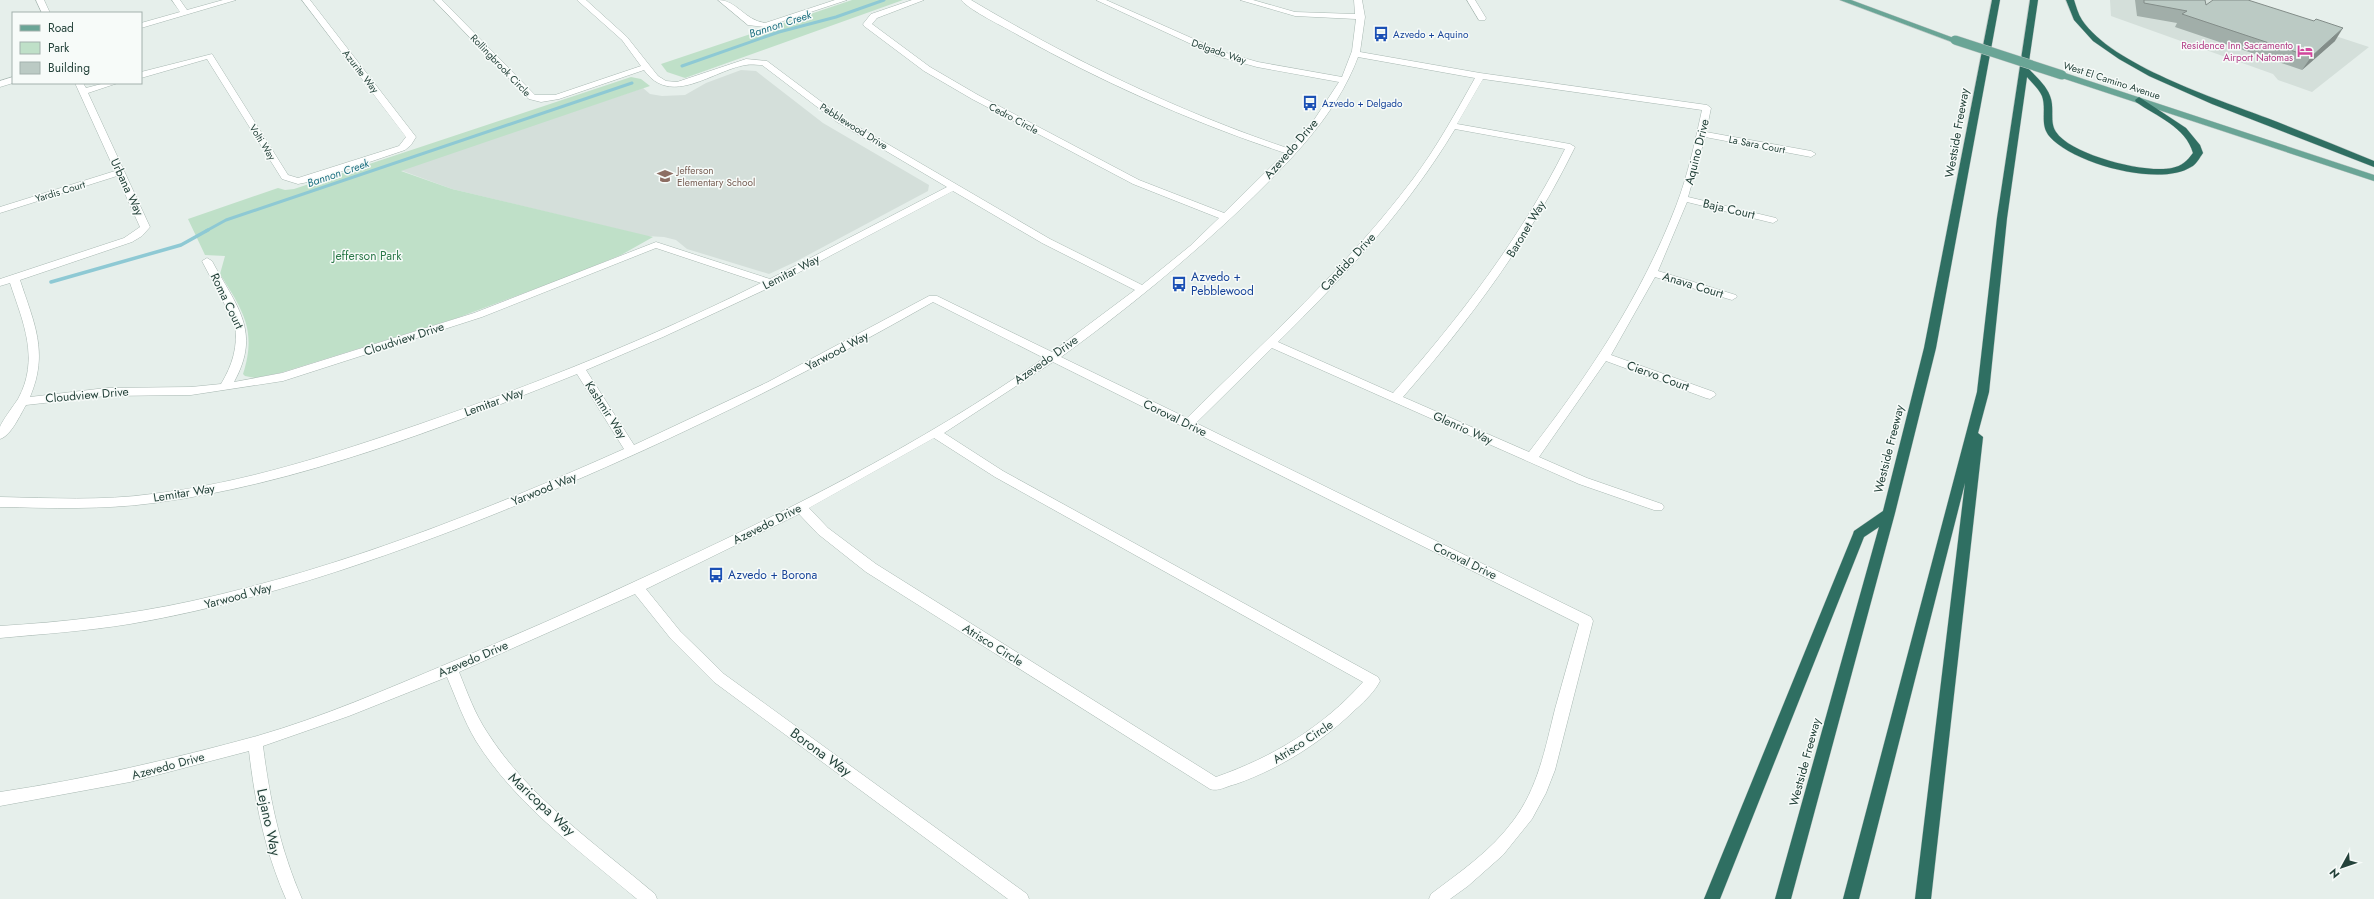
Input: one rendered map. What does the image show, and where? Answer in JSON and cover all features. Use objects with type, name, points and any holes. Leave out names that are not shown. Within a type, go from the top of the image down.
[{"type":"highway","name":"Westside Freeway","points":[[1783,899],[1889,513],[1930,348],[1996,0]]},
{"type":"highway","points":[[1923,899],[2002,218],[2034,0]]},
{"type":"highway","points":[[2070,0],[2074,12],[2088,31],[2107,47],[2142,69],[2182,88],[2374,164]]},
{"type":"highway","points":[[2025,69],[2046,96],[2048,126],[2051,132],[2072,150],[2110,165],[2149,171],[2174,170],[2191,164],[2198,154],[2195,142],[2182,130],[2139,100]]},
{"type":"highway","points":[[1852,899],[1983,392]]},
{"type":"highway","points":[[1712,899],[1859,534],[1889,513]]},
{"type":"main road","name":"West El Camino Avenue","points":[[1844,0],[1955,40],[2374,178]]},
{"type":"street","points":[[40,0],[46,12]]},
{"type":"street","points":[[176,0],[185,14]]},
{"type":"street","points":[[142,26],[232,0]]},
{"type":"street","name":"Azurite Way","points":[[306,0],[411,137],[408,144]]},
{"type":"street","name":"Rollingbrook Circle","points":[[438,0],[532,97],[541,99],[556,97],[645,67]]},
{"type":"street","name":"Pebblewood Drive","points":[[582,0],[624,39],[637,53],[645,67],[660,81],[670,85],[678,85],[746,62],[764,63],[840,120],[955,186],[1046,241],[1143,290]]},
{"type":"street","points":[[722,0],[751,23],[765,25],[843,0]]},
{"type":"street","name":"Cedro Circle","points":[[920,0],[874,16],[867,24],[927,69],[975,98],[1136,182],[1227,218]]},
{"type":"street","points":[[965,0],[1041,46],[1143,95],[1247,137],[1291,152]]},
{"type":"street","name":"Delgado Way","points":[[1100,0],[1220,54],[1258,64],[1345,80]]},
{"type":"street","points":[[1244,0],[1294,14],[1361,17]]},
{"type":"street","name":"Azevedo Drive","points":[[0,799],[117,779],[255,742],[359,706],[637,587],[800,507],[934,432],[1051,358],[1143,290],[1227,218],[1291,152],[1345,80],[1357,54],[1361,32],[1361,17],[1358,0]]},
{"type":"street","points":[[1471,0],[1482,18]]},
{"type":"street","name":"Aquino Drive","points":[[1357,54],[1480,76],[1707,108],[1703,134],[1685,199],[1653,273],[1606,357],[1576,401],[1532,459]]},
{"type":"street","name":"Volti Way","points":[[142,75],[209,56],[285,177],[290,180],[310,179],[398,150],[408,144]]},
{"type":"street","name":"Candido Drive","points":[[1187,425],[1270,343],[1365,245],[1418,179],[1452,126],[1480,76]]},
{"type":"street","points":[[0,84],[12,80]]},
{"type":"street","points":[[81,87],[106,84]]},
{"type":"street","name":"Urbana Way","points":[[14,279],[128,240],[142,231],[145,225],[81,87]]},
{"type":"street","name":"Baronet Way","points":[[1395,398],[1460,324],[1505,263],[1540,206],[1570,147],[1452,126]]},
{"type":"street","name":"La Sara Court","points":[[1703,134],[1811,154]]},
{"type":"street","name":"Yardis Court","points":[[0,210],[120,172]]},
{"type":"street","name":"Lemitar Way","points":[[0,502],[117,502],[203,491],[256,480],[324,461],[420,429],[579,369],[771,283],[955,186]]},
{"type":"street","name":"Baja Court","points":[[1685,199],[1773,220]]},
{"type":"street","name":"Cloudview Drive","points":[[21,402],[106,392],[191,391],[225,387],[290,375],[412,337],[547,289],[656,245],[771,283]]},
{"type":"street","name":"Roma Court","points":[[207,261],[240,324],[242,334],[240,355],[225,387]]},
{"type":"street","name":"Anava Court","points":[[1653,273],[1732,298]]},
{"type":"street","points":[[0,283],[14,279],[33,338],[35,354],[33,371],[21,402],[0,435]]},
{"type":"street","name":"Yarwood Way","points":[[0,632],[73,628],[134,619],[245,596],[306,578],[396,546],[538,491],[632,452],[802,370],[933,298],[1051,358]]},
{"type":"street","name":"Glenrio Way","points":[[1270,343],[1583,481],[1658,507]]},
{"type":"street","name":"Ciervo Court","points":[[1606,357],[1710,395]]},
{"type":"street","name":"Coroval Drive","points":[[1051,358],[1586,621],[1554,753],[1546,778],[1527,814],[1510,837],[1490,858],[1437,899]]},
{"type":"street","name":"Kashmir Way","points":[[579,369],[632,452]]},
{"type":"street","name":"Atrisco Circle","points":[[800,507],[833,540],[871,568],[1215,784],[1269,764],[1311,740],[1336,721],[1373,681],[999,474],[934,432]]},
{"type":"street","name":"Borona Way","points":[[637,587],[664,624],[685,648],[719,678],[1021,899]]},
{"type":"street","name":"Maricopa Way","points":[[450,668],[482,736],[502,766],[539,804],[649,899]]},
{"type":"street","name":"Lejano Way","points":[[255,742],[264,811],[271,843],[280,871],[294,899]]},
{"type":"shaded area","points":[[2110,0],[2226,0],[2369,47],[2312,92],[2278,80],[2273,74],[2111,16]]},
{"type":"shaded area","name":"Jefferson Elementary School","points":[[741,70],[756,71],[823,123],[929,185],[928,191],[795,262],[769,274],[687,249],[676,240],[664,237],[646,236],[452,189],[400,170],[643,88],[650,94],[662,96],[685,95],[706,83]]},
{"type":"green space","points":[[852,0],[903,0],[685,78],[667,72],[661,64]]},
{"type":"green space","name":"Jefferson Park","points":[[631,77],[641,79],[650,86],[401,171],[452,189],[653,237],[621,255],[457,318],[280,373],[255,378],[245,376],[243,374],[249,345],[248,333],[241,310],[220,274],[225,256],[205,255],[188,219],[278,188],[285,190],[294,189]]},
{"type":"building","points":[[2144,0],[2205,0],[2206,5],[2213,0],[2248,0],[2314,21],[2316,19],[2343,28],[2311,57],[2182,14],[2187,11],[2144,3]]},
{"type":"waterway","name":"Bannon Creek","points":[[682,66],[779,32],[836,17],[884,0]]},
{"type":"waterway","name":"Bannon Creek","points":[[206,231],[226,220],[632,83]]},
{"type":"waterway","name":"Bannon Creek","points":[[51,282],[181,245],[208,230]]},
{"type":"place","name":"Azvedo + Aquino","points":[[1381,34]]},
{"type":"place","name":"Residence Inn Sacramento Airport Natomas","points":[[2305,51]]},
{"type":"place","name":"Azvedo + Delgado","points":[[1310,103]]},
{"type":"place","name":"Jefferson Elementary School","points":[[665,176]]},
{"type":"place","name":"Azvedo + Pebblewood","points":[[1179,284]]},
{"type":"place","name":"Azvedo + Borona","points":[[716,575]]}]
